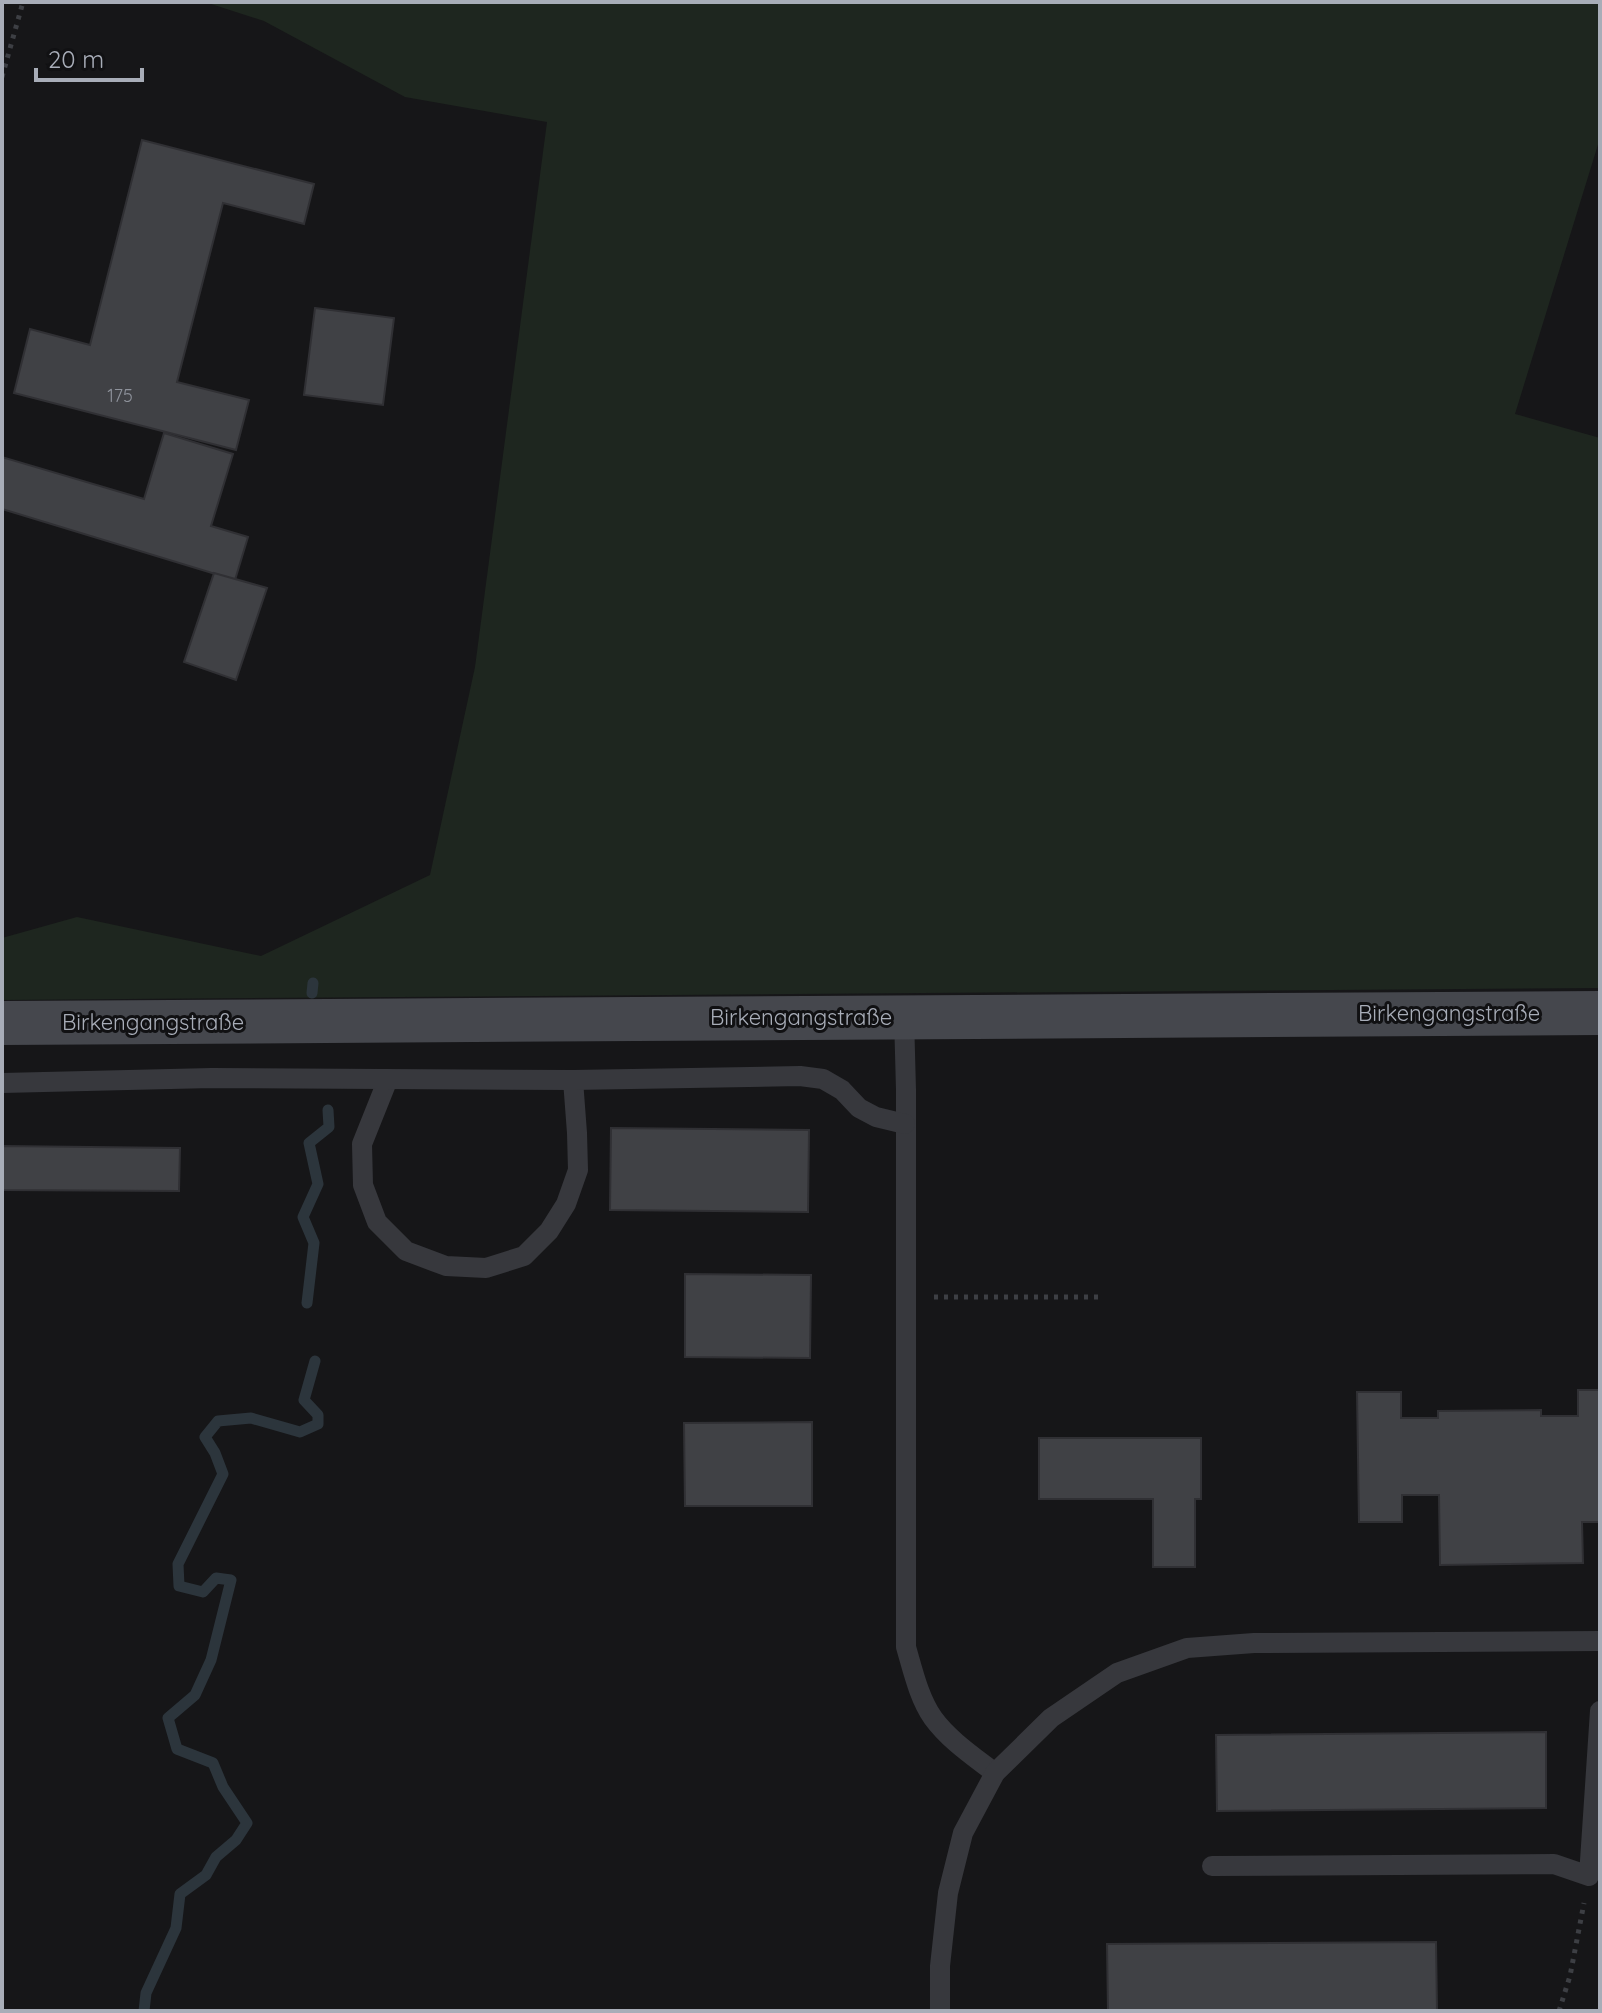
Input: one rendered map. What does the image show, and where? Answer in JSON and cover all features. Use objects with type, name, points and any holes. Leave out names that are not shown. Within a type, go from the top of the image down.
[{"type":"street","name":"Birkengangstraße","points":[[2,1023],[1600,1013]]},
{"type":"lane","points":[[904,1016],[906,1647],[916,1683],[933,1717],[957,1744],[995,1773]]},
{"type":"lane","points":[[2,1083],[212,1078],[573,1080],[800,1076],[823,1079],[842,1090],[859,1108],[876,1117],[905,1124]]},
{"type":"lane","points":[[388,1079],[362,1144],[363,1185],[377,1222],[406,1251],[446,1266],[486,1268],[524,1256],[549,1231],[566,1204],[578,1170],[573,1080]]},
{"type":"lane","points":[[940,2011],[940,1966],[948,1893],[963,1833],[995,1773],[1051,1718],[1117,1673],[1187,1648],[1254,1643],[1600,1641]]},
{"type":"lane","points":[[1212,1866],[1554,1864],[1589,1876],[1600,1711]]},
{"type":"path","points":[[2,77],[23,2]]},
{"type":"path","points":[[906,1297],[1101,1297]]},
{"type":"path","points":[[1559,2011],[1570,1976],[1589,1876]]},
{"type":"shaded area","points":[[205,2],[1600,2],[1600,138],[1515,414],[1600,438],[1600,988],[2,1000],[2,938],[77,917],[261,956],[430,875],[475,667],[547,122],[405,97],[264,21]]},
{"type":"building","points":[[142,140],[314,184],[304,224],[223,203],[177,382],[249,400],[236,450],[14,393],[30,329],[90,345]]},
{"type":"building","points":[[315,308],[394,318],[383,405],[304,395]]},
{"type":"building","points":[[164,433],[233,454],[211,526],[248,537],[235,580],[2,509],[2,457],[144,499]]},
{"type":"building","points":[[214,573],[267,588],[236,680],[184,662]]},
{"type":"building","points":[[611,1128],[809,1130],[808,1212],[610,1210]]},
{"type":"building","points":[[2,1146],[180,1148],[179,1191],[2,1190]]},
{"type":"building","points":[[685,1274],[811,1275],[810,1358],[685,1357]]},
{"type":"building","points":[[1578,1390],[1600,1390],[1600,1522],[1582,1522],[1583,1563],[1440,1565],[1439,1495],[1402,1495],[1402,1522],[1359,1522],[1357,1392],[1401,1392],[1401,1418],[1438,1418],[1438,1411],[1541,1410],[1541,1416],[1578,1416]]},
{"type":"building","points":[[812,1422],[812,1506],[685,1506],[684,1423]]},
{"type":"building","points":[[1039,1438],[1201,1438],[1201,1499],[1195,1499],[1195,1567],[1153,1567],[1153,1499],[1039,1499]]},
{"type":"building","points":[[1546,1732],[1546,1808],[1217,1811],[1216,1735]]},
{"type":"building","points":[[1436,1942],[1437,2011],[1108,2011],[1107,1944]]},
{"type":"waterway","points":[[312,993],[313,983]]},
{"type":"waterway","points":[[307,1303],[314,1243],[303,1217],[318,1184],[309,1143],[329,1127],[328,1110]]},
{"type":"waterway","points":[[144,2011],[146,1993],[176,1928],[180,1894],[206,1875],[216,1857],[236,1840],[247,1823],[223,1787],[213,1763],[177,1749],[168,1718],[195,1695],[211,1660],[231,1580],[216,1578],[203,1592],[179,1586],[178,1564],[223,1474],[205,1437],[218,1421],[251,1418],[300,1432],[318,1424],[318,1415],[304,1400],[315,1361]]}]
